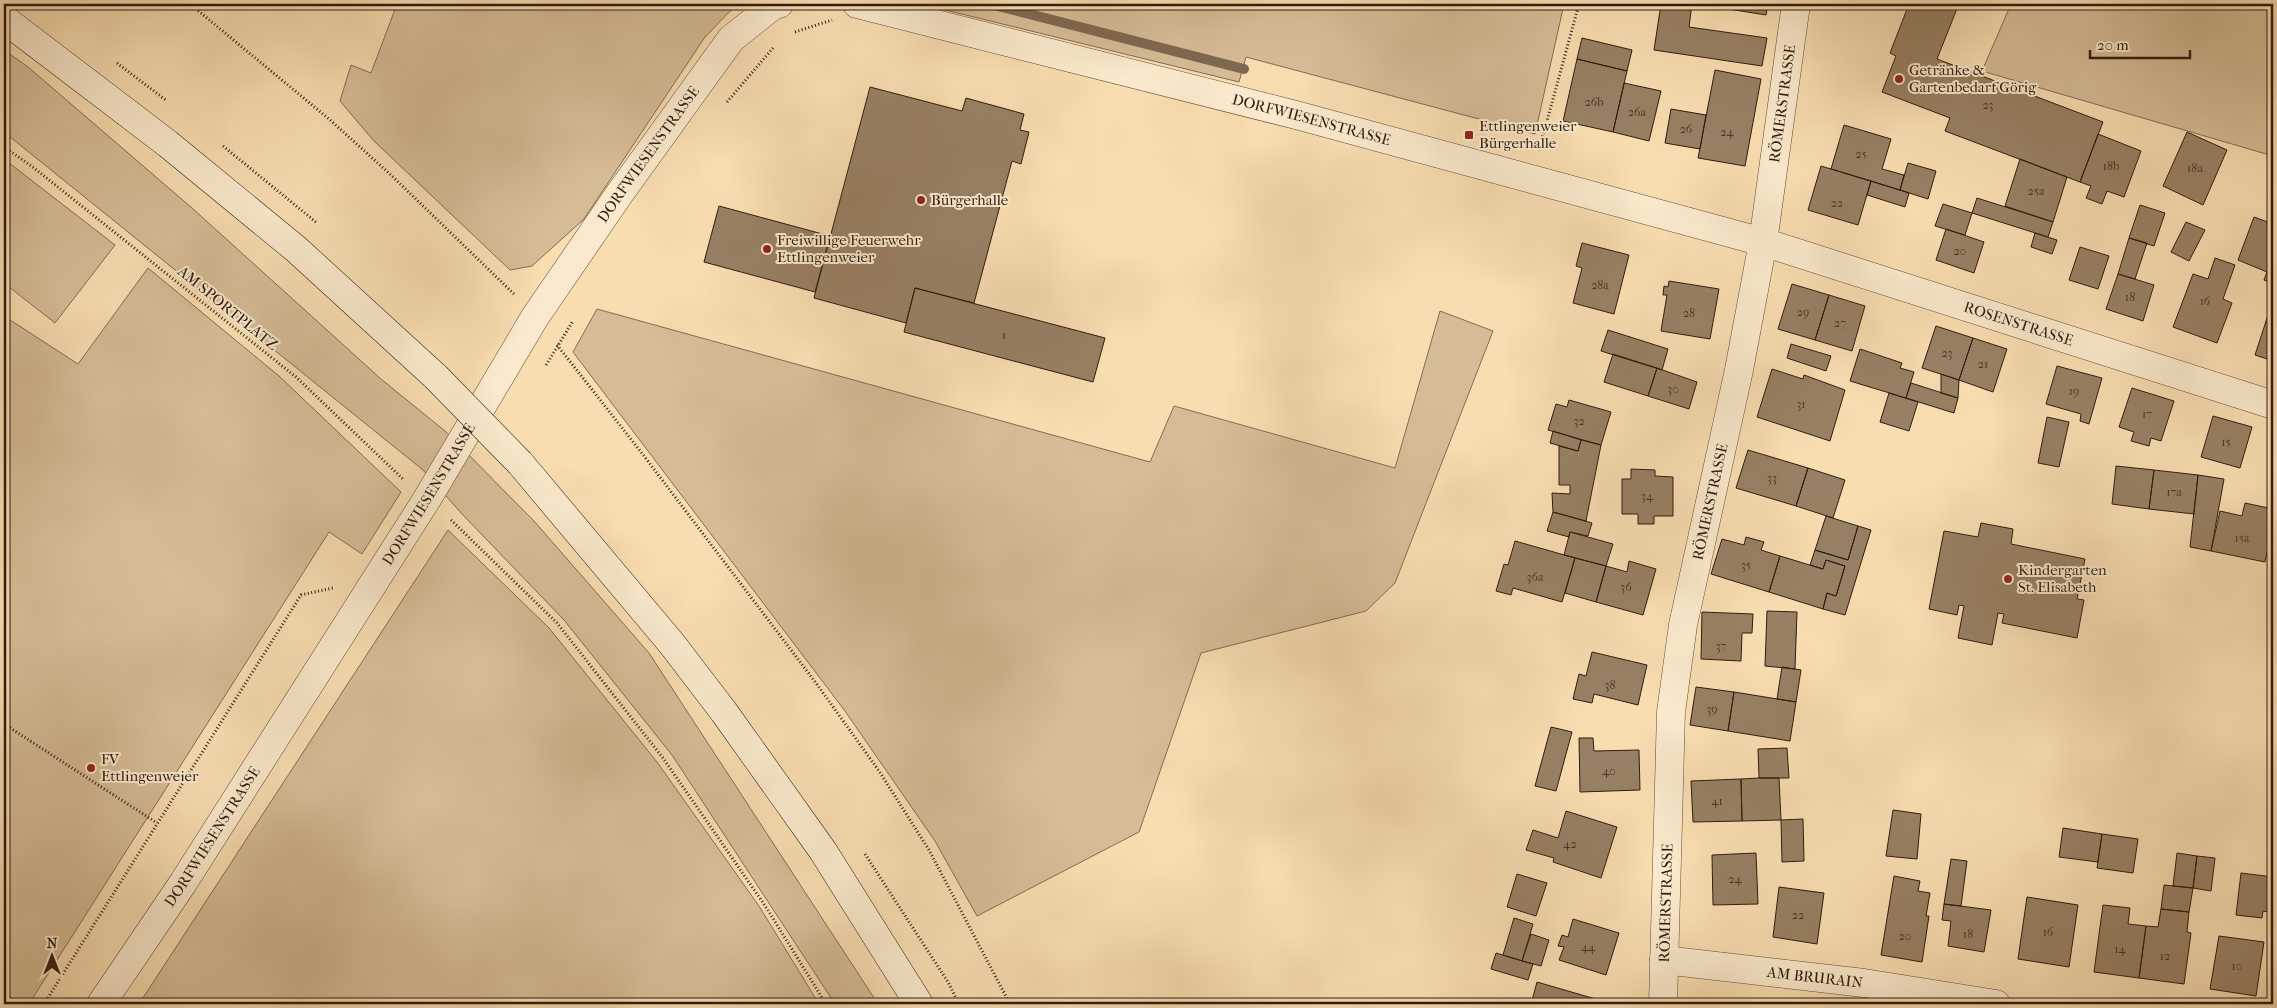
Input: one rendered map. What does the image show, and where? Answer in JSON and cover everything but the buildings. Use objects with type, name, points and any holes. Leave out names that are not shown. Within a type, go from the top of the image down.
[{"type":"street","name":"DORFWIESENSTRASSE","points":[[102,1004],[183,884],[427,499],[535,317],[620,193],[731,39],[775,4],[779,4]]},
{"type":"street","name":"RÖMERSTRASSE","points":[[1663,1004],[1671,712],[1683,625],[1739,370],[1762,242],[1796,4]]},
{"type":"street","name":"DORFWIESENSTRASSE","points":[[848,11],[1531,178],[1762,242]]},
{"type":"street","points":[[4,18],[183,156],[296,249],[436,377],[520,463],[672,644],[724,712],[823,851],[918,1004]]},
{"type":"street","name":"ROSENSTRASSE","points":[[1762,242],[2273,405]]},
{"type":"street","name":"AM BRURAIN","points":[[1664,960],[1864,982],[1996,1004]]},
{"type":"path","points":[[190,4],[329,119],[391,175],[496,275],[535,317],[647,460],[816,683],[879,771],[929,850],[1010,1004]]},
{"type":"path","points":[[1531,178],[1579,4]]},
{"type":"path","points":[[792,33],[848,11]]},
{"type":"path","points":[[721,109],[777,43]]},
{"type":"path","name":"AM SPORTPLATZ","points":[[4,147],[34,168],[296,377],[450,520],[557,623],[657,751],[764,904],[826,1004]]},
{"type":"path","points":[[542,371],[578,313]]},
{"type":"path","points":[[445,528],[455,511]]},
{"type":"path","points":[[44,1004],[301,595],[340,586]]},
{"type":"path","points":[[4,724],[157,823]]},
{"type":"shaded area","points":[[397,4],[737,4],[705,37],[584,219],[532,266],[510,270],[374,141],[340,101],[351,65],[371,73]]},
{"type":"shaded area","points":[[921,4],[1564,4],[1535,134],[1246,57],[1239,82]]},
{"type":"shaded area","points":[[2011,4],[2273,4],[2273,156],[1982,71]]},
{"type":"shaded area","points":[[4,50],[28,67],[192,208],[381,379],[445,431],[534,521],[649,653],[878,1004],[835,1004],[672,755],[564,620],[462,514],[423,470],[4,132]]},
{"type":"shaded area","points":[[4,159],[115,245],[55,323],[4,283]]},
{"type":"shaded area","name":"FV Ettlingenweier","points":[[148,268],[279,376],[401,492],[362,554],[329,532],[29,1004],[4,1004],[4,316],[78,364]]},
{"type":"shaded area","points":[[597,309],[1150,462],[1174,406],[1395,468],[1440,311],[1493,331],[1395,583],[1366,611],[1201,653],[1139,832],[977,916],[935,841],[845,711],[573,352]]},
{"type":"shaded area","points":[[448,530],[549,628],[657,762],[759,906],[819,1004],[139,1004]]},
{"type":"waterway","points":[[990,4],[1244,69]]},
{"type":"place","name":"Getränke & Gartenbedarf Görig","points":[[1899,79]]},
{"type":"place","name":"Ettlingenweier Bürgerhalle","points":[[1469,135]]},
{"type":"place","name":"Bürgerhalle","points":[[921,200]]},
{"type":"place","name":"Freiwillige Feuerwehr Ettlingenweier","points":[[767,249]]},
{"type":"place","name":"Kindergarten St. Elisabeth","points":[[2008,579]]},
{"type":"place","name":"FV Ettlingenweier","points":[[91,768]]}]
